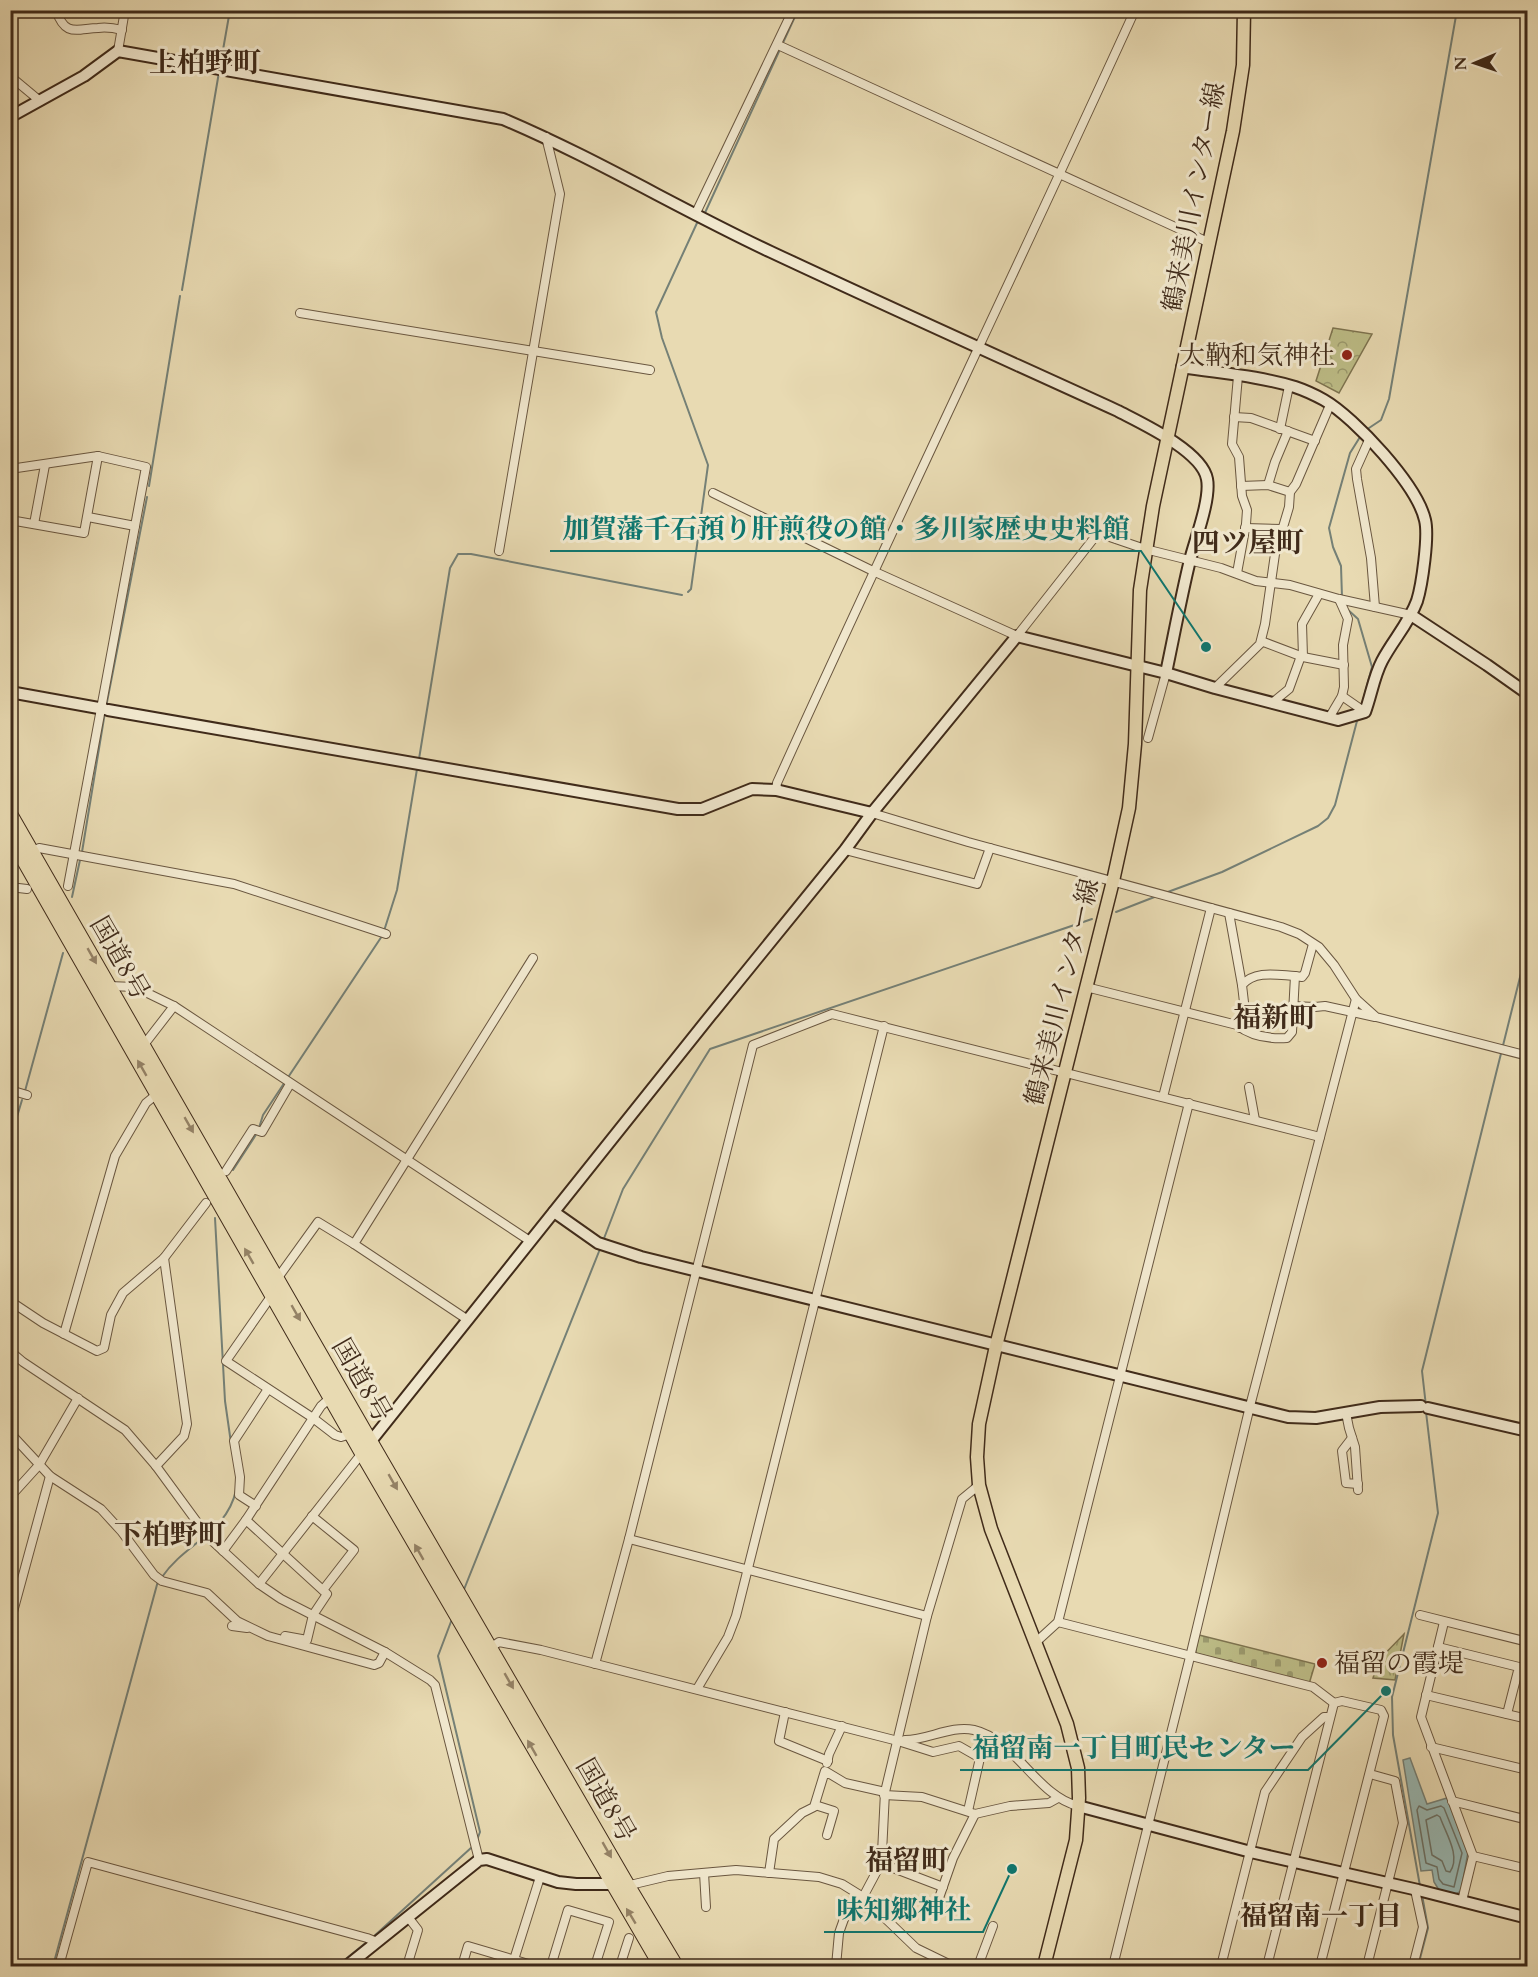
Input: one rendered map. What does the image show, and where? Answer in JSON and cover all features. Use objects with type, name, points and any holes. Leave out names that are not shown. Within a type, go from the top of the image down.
[{"type":"highway","name":"国道8号","points":[[10,814],[277,1280],[448,1603],[661,1966]]},
{"type":"highway","name":"国道8号","points":[[10,836],[351,1434],[366,1447],[456,1590],[676,1966]]},
{"type":"main road","name":"鶴来美川インター線","points":[[1044,1966],[1076,1840],[1078,1768],[1067,1724],[991,1529],[980,1485],[977,1457],[979,1424],[996,1346],[1113,881],[1129,808],[1135,744],[1140,590],[1145,549],[1233,131],[1243,65],[1244,10]]},
{"type":"street","points":[[56,10],[60,21],[67,29],[76,31],[105,27],[122,30]]},
{"type":"street","points":[[10,117],[84,76],[118,51],[125,10]]},
{"type":"street","points":[[695,215],[780,46],[794,10]]},
{"type":"street","points":[[776,790],[777,783],[873,571],[980,347],[1134,10]]},
{"type":"street","points":[[780,46],[1210,243]]},
{"type":"street","points":[[118,51],[503,119],[546,137],[771,252],[980,347],[1167,436],[1192,458],[1207,479],[1205,507],[1190,560],[1166,673],[1148,738]]},
{"type":"street","points":[[10,76],[40,101]]},
{"type":"street","points":[[499,551],[560,194],[546,137]]},
{"type":"street","points":[[300,313],[650,370]]},
{"type":"street","points":[[1182,367],[1289,386],[1324,400],[1360,430],[1408,485],[1419,503],[1426,522],[1425,554],[1417,600],[1411,615],[1382,662],[1365,712]]},
{"type":"street","points":[[1236,573],[1247,510],[1241,486],[1239,457],[1232,444],[1238,376]]},
{"type":"street","points":[[1268,485],[1284,430],[1289,386]]},
{"type":"street","points":[[1215,688],[1260,644],[1275,554],[1289,507],[1290,492],[1296,484],[1330,405]]},
{"type":"street","points":[[1234,417],[1251,418],[1315,441]]},
{"type":"street","points":[[1369,440],[1356,470],[1356,479],[1371,558],[1374,606]]},
{"type":"street","points":[[10,520],[84,533],[98,456]]},
{"type":"street","points":[[10,469],[98,456],[147,467],[104,709],[68,886]]},
{"type":"street","points":[[34,524],[45,465]]},
{"type":"street","points":[[1241,486],[1268,485],[1290,492]]},
{"type":"street","points":[[713,493],[873,571],[1017,636],[1166,673],[1338,720],[1365,712]]},
{"type":"street","points":[[88,517],[135,526]]},
{"type":"street","points":[[1245,528],[1282,529]]},
{"type":"street","points":[[259,1584],[530,1241],[1098,533],[1145,549],[1221,567],[1256,581],[1270,581],[1411,615],[1487,664],[1527,694]]},
{"type":"street","points":[[1272,703],[1289,689],[1302,656],[1302,624],[1319,594]]},
{"type":"street","points":[[1329,718],[1342,696],[1343,645],[1348,619],[1339,599]]},
{"type":"street","points":[[1261,641],[1302,656],[1344,665]]},
{"type":"street","points":[[10,692],[678,809],[702,809],[752,789],[776,790],[872,813],[990,848],[1281,927],[1299,934],[1319,947],[1356,999],[1376,1017]]},
{"type":"street","points":[[1342,696],[1365,712]]},
{"type":"street","points":[[32,852],[39,848],[234,884],[382,933]]},
{"type":"street","points":[[845,850],[977,884],[990,848]]},
{"type":"street","points":[[10,887],[27,890]]},
{"type":"street","points":[[1163,1097],[1210,908]]},
{"type":"street","points":[[1229,913],[1245,1011],[1240,1028]]},
{"type":"street","points":[[1242,985],[1247,979],[1257,975],[1302,977],[1313,944]]},
{"type":"street","points":[[354,1244],[533,958]]},
{"type":"street","points":[[1086,987],[1185,1012],[1240,1028],[1255,1035],[1287,1038],[1292,1032],[1295,976]]},
{"type":"street","points":[[109,986],[135,987],[174,1006],[530,1241]]},
{"type":"street","points":[[1113,1966],[1250,1407],[1356,999]]},
{"type":"street","points":[[143,1046],[174,1006]]},
{"type":"street","points":[[1293,1006],[1325,1006],[1527,1056]]},
{"type":"street","points":[[595,1664],[629,1539],[753,1045],[832,1014],[1320,1137]]},
{"type":"street","points":[[697,1689],[728,1637],[736,1616],[884,1026]]},
{"type":"street","points":[[226,1171],[258,1130],[262,1132],[287,1082]]},
{"type":"street","points":[[1249,1087],[1255,1120]]},
{"type":"street","points":[[10,1090],[27,1095]]},
{"type":"street","points":[[64,1334],[116,1156],[146,1103],[158,1094]]},
{"type":"street","points":[[1035,1643],[1058,1622],[1189,1103]]},
{"type":"street","points":[[10,1301],[97,1351],[104,1348],[111,1315],[123,1293],[164,1258],[206,1203]]},
{"type":"street","points":[[554,1212],[602,1245],[696,1271],[1288,1417],[1316,1419],[1380,1407],[1425,1407],[1527,1431]]},
{"type":"street","points":[[277,1280],[318,1222],[468,1320]]},
{"type":"street","points":[[156,1466],[184,1436],[187,1424],[164,1258]]},
{"type":"street","points":[[272,1295],[226,1362],[313,1418],[335,1435],[341,1437],[351,1434]]},
{"type":"street","points":[[10,1351],[125,1430],[156,1466],[207,1535],[259,1584],[385,1652],[435,1685],[478,1856]]},
{"type":"street","points":[[256,1506],[239,1495],[240,1477],[234,1442],[268,1389]]},
{"type":"street","points":[[10,1497],[39,1465],[78,1398]]},
{"type":"street","points":[[223,1551],[256,1506],[321,1406],[330,1398]]},
{"type":"street","points":[[1346,1413],[1355,1447],[1358,1487],[1346,1483],[1342,1451],[1352,1438]]},
{"type":"street","points":[[10,1433],[50,1476],[101,1509],[122,1532],[154,1575],[162,1581],[207,1593],[237,1621],[268,1636],[374,1665],[379,1663],[385,1652]]},
{"type":"street","points":[[10,1623],[50,1476]]},
{"type":"street","points":[[836,1966],[839,1933],[844,1919],[863,1896],[880,1863],[885,1793],[927,1616],[962,1498],[980,1485]]},
{"type":"street","points":[[312,1516],[354,1550],[322,1590]]},
{"type":"street","points":[[232,1626],[307,1640],[313,1615],[327,1594],[246,1520]]},
{"type":"street","points":[[629,1539],[927,1616]]},
{"type":"street","points":[[1420,1615],[1527,1642]]},
{"type":"street","points":[[1058,1622],[1313,1687],[1334,1703]]},
{"type":"street","points":[[1444,1622],[1421,1717],[1473,1856],[1462,1901]]},
{"type":"street","points":[[490,1648],[499,1642],[542,1650],[842,1726],[933,1752],[959,1746],[980,1758]]},
{"type":"street","points":[[1438,1647],[1519,1667],[1507,1714]]},
{"type":"street","points":[[1426,1695],[1527,1719]]},
{"type":"street","points":[[1320,1966],[1384,1716],[1381,1710],[1342,1701],[1334,1703]]},
{"type":"street","points":[[1267,1966],[1334,1703]]},
{"type":"street","points":[[785,1712],[779,1741],[828,1761]]},
{"type":"street","points":[[1221,1966],[1265,1792],[1302,1737],[1324,1717],[1330,1717]]},
{"type":"street","points":[[769,1873],[774,1839],[802,1813],[815,1805],[828,1761],[842,1726]]},
{"type":"street","points":[[898,1741],[918,1740],[953,1730],[974,1731],[990,1737],[1024,1765],[1058,1798],[1078,1806],[1251,1852],[1527,1918]]},
{"type":"street","points":[[939,1898],[971,1812],[980,1758],[990,1737]]},
{"type":"street","points":[[1431,1747],[1527,1770]]},
{"type":"street","points":[[825,1771],[845,1783],[885,1793],[922,1797],[971,1812],[1049,1803],[1058,1798]]},
{"type":"street","points":[[1369,1966],[1403,1823],[1395,1781],[1370,1774]]},
{"type":"street","points":[[1452,1801],[1527,1820]]},
{"type":"street","points":[[815,1805],[834,1811],[827,1834]]},
{"type":"street","points":[[478,1856],[540,1877],[576,1884],[628,1886],[668,1876],[736,1870],[819,1877],[842,1884],[863,1896],[916,1948],[953,1966]]},
{"type":"street","points":[[348,1966],[373,1940],[408,1917],[478,1856]]},
{"type":"street","points":[[1473,1856],[1527,1869]]},
{"type":"street","points":[[59,1966],[88,1862],[373,1940]]},
{"type":"street","points":[[880,1863],[943,1887]]},
{"type":"street","points":[[704,1873],[706,1907]]},
{"type":"street","points":[[513,1964],[540,1877]]},
{"type":"street","points":[[1413,1966],[1423,1927],[1419,1891]]},
{"type":"street","points":[[551,1966],[568,1910],[609,1922],[596,1966]]},
{"type":"street","points":[[407,1966],[418,1930],[408,1917]]},
{"type":"street","points":[[978,1966],[993,1926]]},
{"type":"street","points":[[620,1966],[629,1938]]},
{"type":"street","points":[[462,1966],[468,1946],[513,1964],[535,1966]]},
{"type":"green space","points":[[1333,328],[1372,334],[1339,393],[1316,381]]},
{"type":"green space","points":[[1404,1634],[1395,1680],[1373,1678],[1374,1675],[1370,1669]]},
{"type":"green space","points":[[1199,1635],[1315,1664],[1309,1684],[1195,1653]]},
{"type":"water","points":[[1410,1758],[1427,1804],[1447,1798],[1468,1852],[1461,1891],[1456,1894],[1439,1890],[1434,1882],[1432,1870],[1421,1871],[1403,1760]]},
{"type":"waterway","points":[[220,67],[230,10]]},
{"type":"waterway","points":[[704,215],[798,10]]},
{"type":"waterway","points":[[1366,430],[1381,420],[1389,399],[1457,10]]},
{"type":"waterway","points":[[182,290],[219,72]]},
{"type":"waterway","points":[[688,592],[691,589],[708,465],[662,338],[656,312],[697,223]]},
{"type":"waterway","points":[[149,486],[180,296]]},
{"type":"waterway","points":[[1342,597],[1341,566],[1333,547],[1329,528],[1350,453],[1360,437]]},
{"type":"waterway","points":[[106,707],[147,497]]},
{"type":"waterway","points":[[419,759],[450,568],[458,554],[471,554],[682,595]]},
{"type":"waterway","points":[[1346,608],[1358,619],[1372,667],[1363,700]]},
{"type":"waterway","points":[[82,852],[105,712]]},
{"type":"waterway","points":[[1165,893],[1222,872],[1318,826],[1328,818],[1335,805],[1357,721]]},
{"type":"waterway","points":[[384,931],[397,890],[417,769]]},
{"type":"waterway","points":[[72,897],[80,860]]},
{"type":"waterway","points":[[1116,912],[1157,896]]},
{"type":"waterway","points":[[603,1241],[623,1189],[710,1049],[1092,919]]},
{"type":"waterway","points":[[259,1128],[263,1115],[382,936]]},
{"type":"waterway","points":[[1426,1406],[1422,1371],[1528,945]]},
{"type":"waterway","points":[[25,1091],[63,953]]},
{"type":"waterway","points":[[10,1140],[22,1100]]},
{"type":"waterway","points":[[233,1170],[257,1133]]},
{"type":"waterway","points":[[215,1218],[225,1401],[231,1443]]},
{"type":"waterway","points":[[463,1592],[600,1249]]},
{"type":"waterway","points":[[1420,1886],[1393,1735],[1392,1697],[1438,1513],[1426,1412]]},
{"type":"waterway","points":[[162,1577],[171,1565],[224,1517],[236,1490]]},
{"type":"waterway","points":[[53,1966],[158,1581]]},
{"type":"waterway","points":[[452,1619],[438,1656],[480,1832],[477,1840]]},
{"type":"waterway","points":[[372,1938],[472,1847]]},
{"type":"waterway","points":[[1418,1966],[1428,1928],[1422,1895]]},
{"type":"waterway","points":[[337,1966],[368,1941]]},
{"type":"place","name":"大靹和気神社","points":[[1347,355]]},
{"type":"place","name":"加賀藩千石預り肝煎役の館・多川家歴史史料館","points":[[1206,647]]},
{"type":"place","name":"福留の霞堤","points":[[1322,1663]]},
{"type":"place","name":"福留南一丁目町民センター","points":[[1386,1691]]},
{"type":"place","name":"味知郷神社","points":[[1012,1869]]},
{"type":"district","name":"上柏野町","points":[[205,63]]},
{"type":"district","name":"四ツ屋町","points":[[1248,543]]},
{"type":"district","name":"福新町","points":[[1275,1018]]},
{"type":"district","name":"下柏野町","points":[[170,1535]]},
{"type":"district","name":"福留町","points":[[907,1861]]},
{"type":"district","name":"福留南一丁目","points":[[1321,1916]]}]
